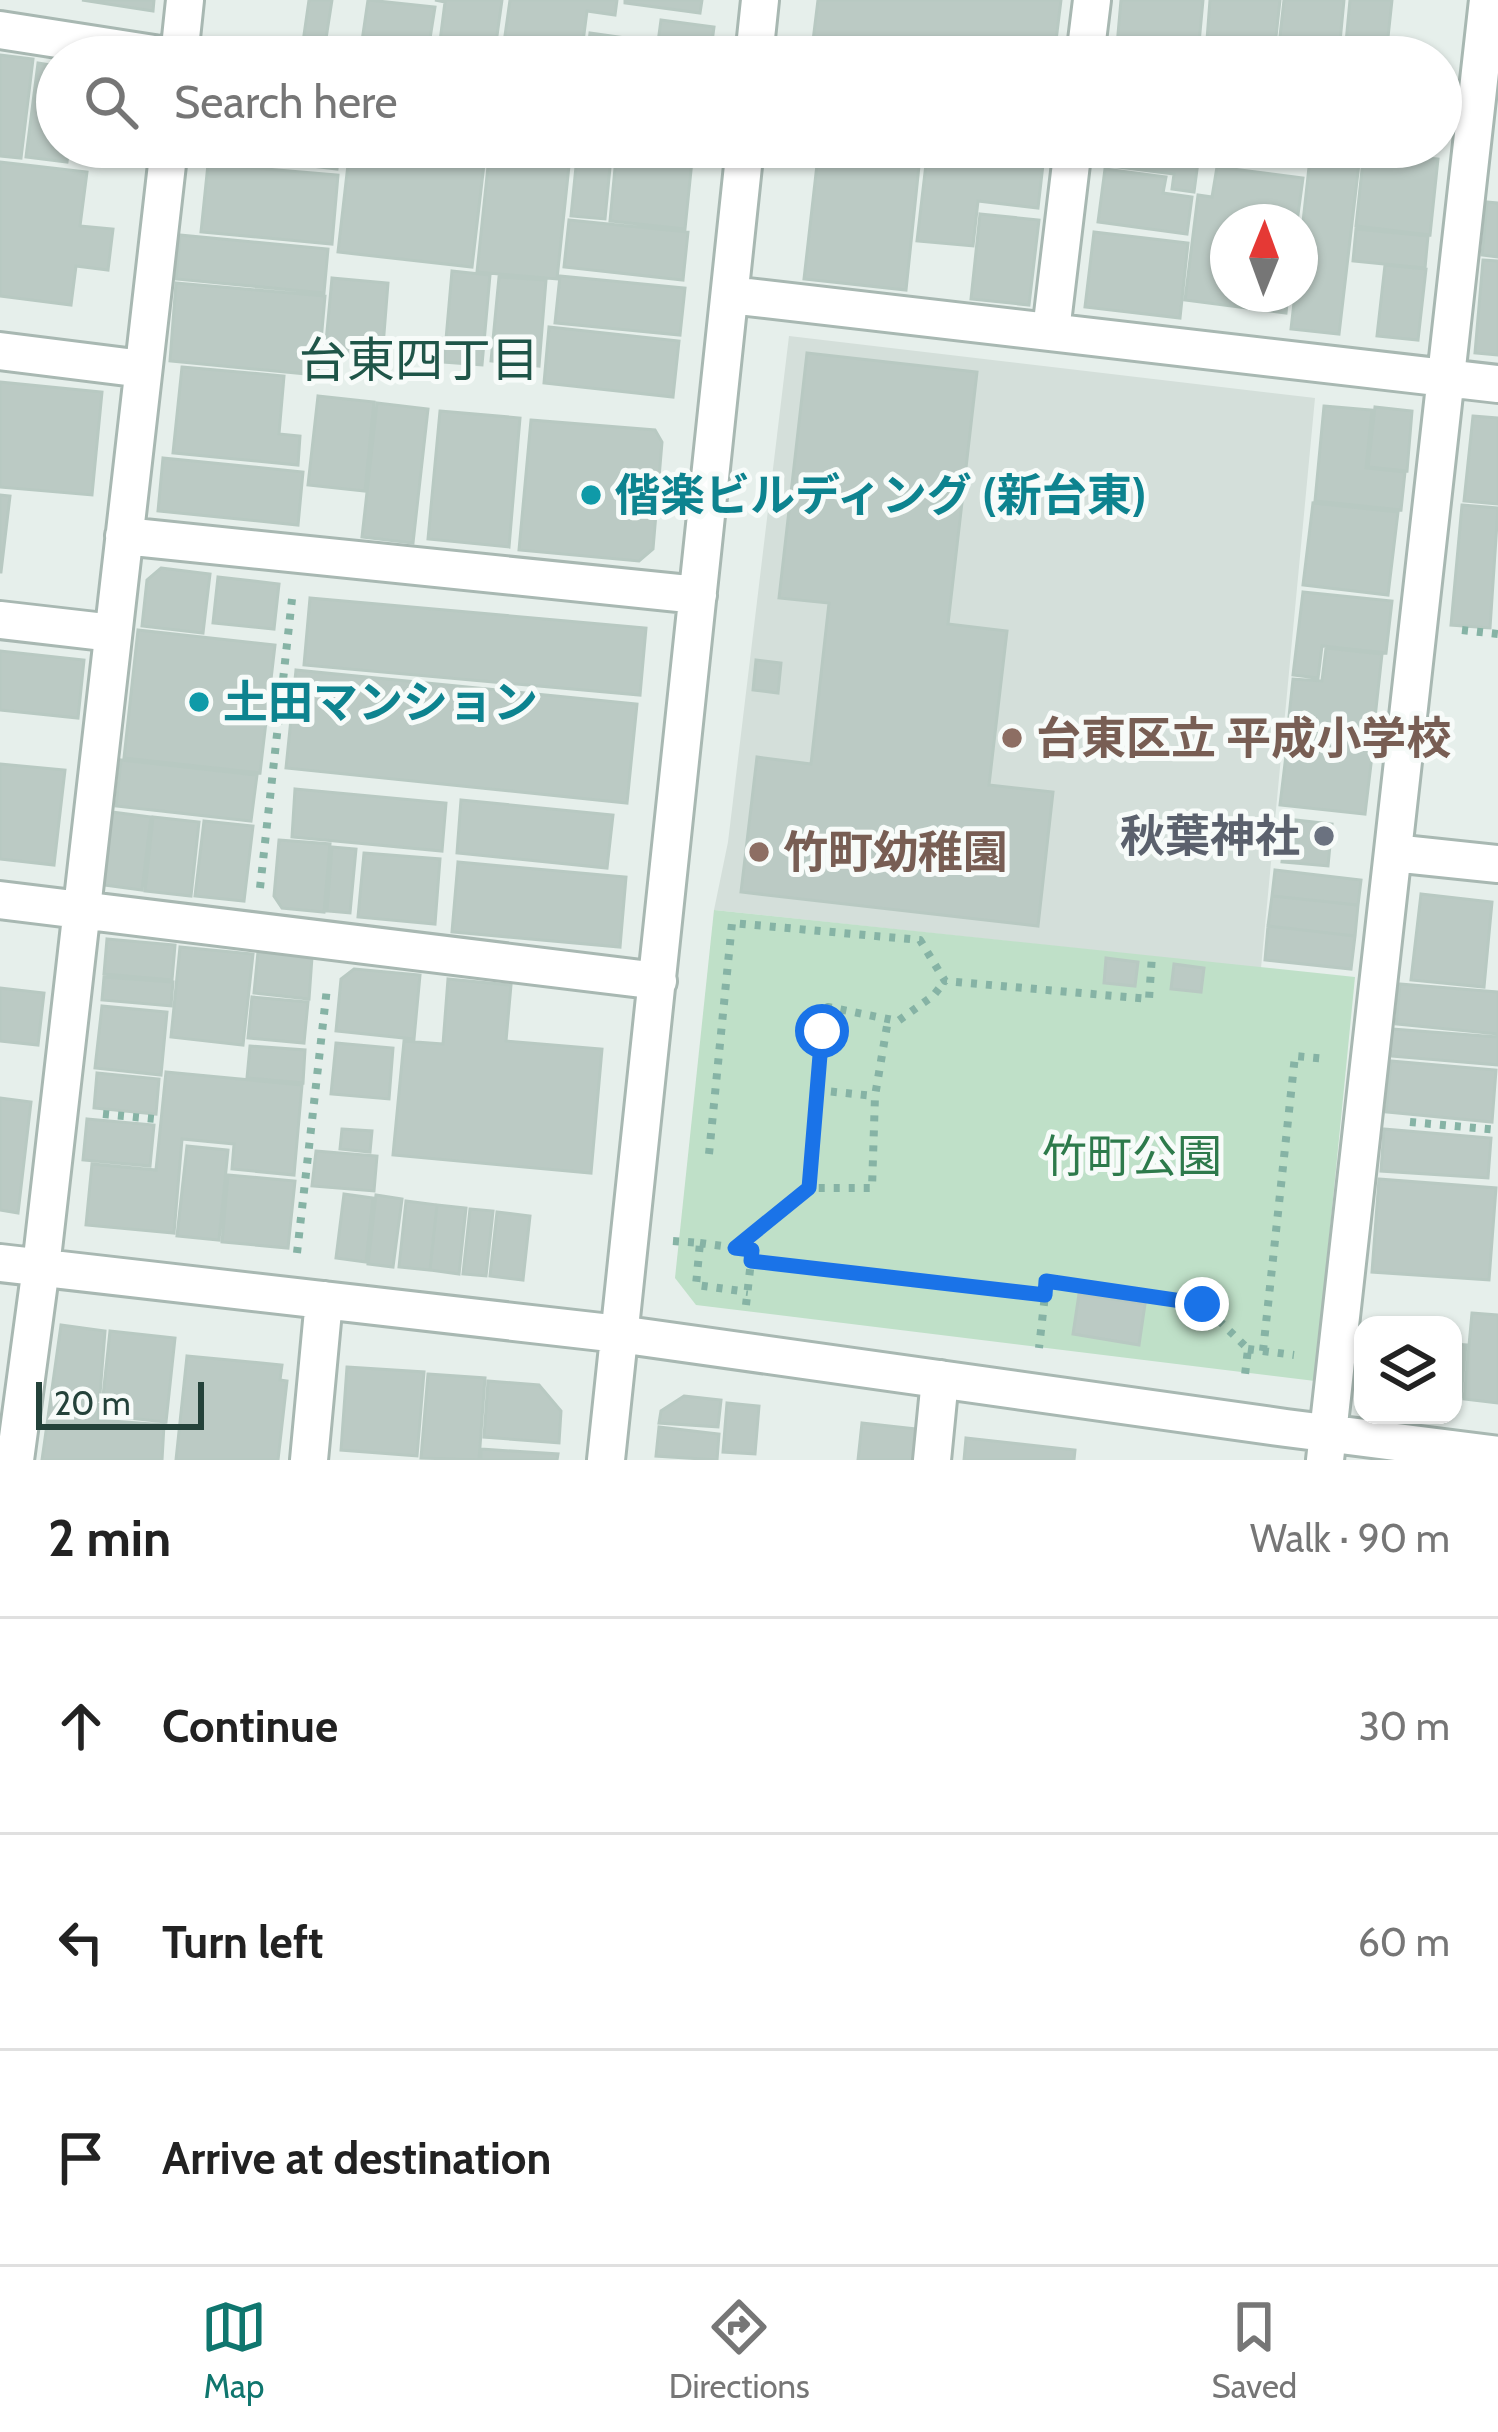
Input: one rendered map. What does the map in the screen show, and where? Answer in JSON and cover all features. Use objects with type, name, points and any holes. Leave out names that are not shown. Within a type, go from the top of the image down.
[{"type":"street","points":[[179,36],[185,0]]},
{"type":"street","points":[[756,36],[760,0]]},
{"type":"street","points":[[1087,36],[1092,0]]},
{"type":"street","points":[[1327,1447],[1488,0]]},
{"type":"street","points":[[0,30],[39,36]]},
{"type":"street","points":[[15,1460],[167,168]]},
{"type":"street","points":[[606,1460],[743,168]]},
{"type":"street","points":[[1051,331],[1070,168]]},
{"type":"street","points":[[730,295],[1498,384]]},
{"type":"street","points":[[0,351],[143,369]]},
{"type":"street","points":[[124,536],[698,596]]},
{"type":"street","points":[[0,620],[113,633]]},
{"type":"street","points":[[1393,853],[1498,864]]},
{"type":"street","points":[[0,900],[658,982]]},
{"type":"street","points":[[0,1262],[619,1334],[940,1379],[1327,1447],[1498,1455]]},
{"type":"street","points":[[308,1298],[309,1460]]},
{"type":"street","points":[[932,1460],[940,1379]]},
{"type":"path","points":[[255,931],[297,554]]},
{"type":"path","points":[[716,921],[920,940],[945,981]]},
{"type":"path","points":[[710,1154],[732,923]]},
{"type":"path","points":[[308,1298],[333,941]]},
{"type":"path","points":[[945,981],[1149,998],[1152,956]]},
{"type":"path","points":[[706,980],[725,983]]},
{"type":"path","points":[[809,1188],[828,1007],[898,1022],[945,981]]},
{"type":"path","points":[[735,1248],[809,1188],[872,1188],[875,1096],[888,1020]]},
{"type":"path","points":[[1263,1351],[1295,1055],[1370,1064]]},
{"type":"path","points":[[816,1090],[875,1096]]},
{"type":"path","points":[[1364,1118],[1498,1130]]},
{"type":"path","points":[[666,1240],[752,1250],[744,1318]]},
{"type":"path","points":[[700,1243],[696,1286],[748,1292]]},
{"type":"path","points":[[751,1261],[1045,1295]]},
{"type":"path","points":[[1039,1356],[1046,1281],[1202,1304],[1248,1348],[1245,1382]]},
{"type":"shaded area","name":"台東区立 平成小学校","points":[[789,336],[1315,398],[1261,968],[714,910],[728,842]]},
{"type":"green space","name":"竹町公園","points":[[714,910],[1355,977],[1315,1381],[696,1305],[675,1278]]},
{"type":"building","points":[[82,0],[154,0],[153,11]]},
{"type":"building","points":[[309,0],[332,0],[326,36],[304,36]]},
{"type":"building","points":[[368,0],[435,7],[430,36],[363,36]]},
{"type":"building","points":[[435,0],[502,0],[497,36],[441,36],[445,2]]},
{"type":"building","points":[[510,0],[617,0],[615,15],[587,11],[584,36],[505,36]]},
{"type":"building","points":[[625,0],[702,0],[700,13]]},
{"type":"building","points":[[818,0],[1061,0],[1057,36],[814,36]]},
{"type":"building","points":[[1121,0],[1203,0],[1200,36],[1118,36]]},
{"type":"building","points":[[1210,0],[1280,0],[1276,36],[1207,36]]},
{"type":"building","points":[[1284,0],[1344,0],[1341,36],[1280,36]]},
{"type":"building","points":[[1350,0],[1392,0],[1388,36],[1347,36]]},
{"type":"building","points":[[661,20],[714,27],[713,36],[659,36]]},
{"type":"building","points":[[0,55],[33,59],[21,158],[0,156]]},
{"type":"building","points":[[36,79],[36,158],[26,157]]},
{"type":"building","points":[[0,162],[87,172],[80,226],[113,229],[108,270],[76,266],[71,305],[0,296]]},
{"type":"building","points":[[208,168],[338,175],[332,244],[201,232]]},
{"type":"building","points":[[348,168],[484,168],[472,267],[338,252]]},
{"type":"building","points":[[488,168],[569,168],[557,279],[477,272]]},
{"type":"building","points":[[576,168],[610,168],[605,219],[571,216]]},
{"type":"building","points":[[615,168],[691,168],[685,229],[610,221]]},
{"type":"building","points":[[817,168],[919,168],[906,290],[804,279]]},
{"type":"building","points":[[926,168],[1043,168],[1038,208],[978,201],[973,246],[917,241]]},
{"type":"building","points":[[1126,168],[1197,168],[1194,192],[1172,189],[1174,174]]},
{"type":"building","points":[[1217,168],[1303,178],[1299,204],[1210,204],[1210,303],[1185,300],[1198,195],[1212,197]]},
{"type":"building","points":[[1309,168],[1358,168],[1339,334],[1291,329],[1293,312],[1318,312],[1318,204],[1305,204]]},
{"type":"building","points":[[1362,168],[1437,168],[1430,235],[1356,226]]},
{"type":"building","points":[[1105,169],[1166,177],[1163,193],[1192,197],[1187,234],[1098,222]]},
{"type":"building","points":[[1487,202],[1498,203],[1498,257],[1482,255]]},
{"type":"building","points":[[980,214],[1039,220],[1029,305],[971,299]]},
{"type":"building","points":[[569,220],[688,232],[683,280],[564,267]]},
{"type":"building","points":[[1356,229],[1428,236],[1425,268],[1353,261]]},
{"type":"building","points":[[1094,232],[1188,243],[1180,318],[1085,307]]},
{"type":"building","points":[[180,235],[328,249],[324,293],[176,279]]},
{"type":"building","points":[[1483,260],[1498,261],[1498,355],[1475,353]]},
{"type":"building","points":[[1385,265],[1426,269],[1418,340],[1377,336]]},
{"type":"building","points":[[452,271],[490,275],[482,365],[444,362]]},
{"type":"building","points":[[560,276],[685,288],[680,335],[555,323]]},
{"type":"building","points":[[499,277],[546,280],[539,366],[491,361]]},
{"type":"building","points":[[332,278],[388,283],[382,359],[325,353]]},
{"type":"building","points":[[176,283],[325,296],[318,375],[170,361]]},
{"type":"building","points":[[549,327],[679,341],[673,397],[544,383]]},
{"type":"building","points":[[807,353],[977,372],[948,624],[1007,631],[989,785],[1053,792],[1038,926],[741,892],[757,757],[811,764],[829,603],[779,598]]},
{"type":"building","points":[[182,367],[284,376],[279,434],[300,436],[298,465],[173,453]]},
{"type":"building","points":[[0,382],[102,392],[92,495],[0,487]]},
{"type":"building","points":[[318,396],[374,402],[365,491],[308,485]]},
{"type":"building","points":[[377,403],[428,409],[413,543],[362,537]]},
{"type":"building","points":[[1324,406],[1372,410],[1366,468],[1405,472],[1401,510],[1315,501]]},
{"type":"building","points":[[1375,407],[1412,411],[1407,471],[1368,467]]},
{"type":"building","points":[[440,411],[520,418],[509,547],[428,539]]},
{"type":"building","points":[[1473,416],[1498,418],[1498,504],[1464,501]]},
{"type":"building","name":"偕楽ビルディング (新台東)","points":[[531,420],[655,430],[662,442],[653,549],[639,561],[519,550]]},
{"type":"building","points":[[163,458],[303,472],[298,525],[158,511]]},
{"type":"building","points":[[0,495],[10,496],[1,572],[0,572]]},
{"type":"building","points":[[1313,503],[1398,512],[1388,595],[1303,585]]},
{"type":"building","points":[[1462,505],[1498,508],[1490,628],[1451,625]]},
{"type":"building","points":[[161,568],[210,574],[203,633],[142,626],[147,580]]},
{"type":"building","points":[[218,577],[279,584],[274,629],[213,623]]},
{"type":"building","points":[[1303,592],[1392,601],[1386,653],[1322,646],[1318,678],[1293,675]]},
{"type":"building","points":[[310,598],[646,628],[640,695],[304,665]]},
{"type":"building","name":"土田マンション","points":[[138,630],[275,645],[260,773],[124,758]]},
{"type":"building","points":[[1326,648],[1382,654],[1373,736],[1288,726],[1293,679],[1322,681]]},
{"type":"building","points":[[0,651],[84,660],[78,718],[0,710]]},
{"type":"building","points":[[756,660],[781,663],[778,693],[753,690]]},
{"type":"building","points":[[296,670],[637,704],[627,803],[286,768]]},
{"type":"building","points":[[1289,730],[1374,739],[1365,814],[1280,805]]},
{"type":"building","points":[[121,760],[257,775],[251,821],[116,806]]},
{"type":"building","points":[[0,764],[65,770],[54,865],[0,859]]},
{"type":"building","points":[[295,789],[446,803],[442,851],[292,837]]},
{"type":"building","points":[[461,800],[613,815],[607,868],[457,853]]},
{"type":"building","points":[[112,812],[151,817],[142,890],[104,885]]},
{"type":"building","points":[[153,817],[199,822],[191,896],[145,891]]},
{"type":"building","points":[[1287,819],[1332,824],[1328,866],[1282,862]]},
{"type":"building","points":[[204,821],[253,826],[244,901],[195,896]]},
{"type":"building","points":[[279,840],[330,844],[324,912],[282,908],[274,896]]},
{"type":"building","points":[[332,847],[356,849],[350,913],[327,911]]},
{"type":"building","points":[[364,853],[440,859],[435,924],[358,917]]},
{"type":"building","points":[[458,862],[626,877],[620,947],[452,932]]},
{"type":"building","points":[[1275,870],[1361,880],[1358,905],[1272,896]]},
{"type":"building","points":[[1421,894],[1492,902],[1484,987],[1411,980]]},
{"type":"building","points":[[1272,896],[1358,905],[1355,936],[1268,926]]},
{"type":"building","points":[[1268,926],[1355,936],[1351,969],[1265,960]]},
{"type":"building","points":[[107,939],[175,945],[172,980],[104,974]]},
{"type":"building","points":[[180,947],[253,954],[243,1045],[171,1037]]},
{"type":"building","points":[[258,952],[312,957],[309,999],[254,993]]},
{"type":"building","points":[[1106,958],[1138,962],[1135,986],[1104,983]]},
{"type":"building","points":[[1174,964],[1204,968],[1201,992],[1171,989]]},
{"type":"building","points":[[354,969],[420,975],[414,1039],[336,1031],[341,979]]},
{"type":"building","points":[[104,977],[173,982],[171,1006],[102,1000]]},
{"type":"building","points":[[448,979],[511,985],[506,1041],[602,1049],[591,1173],[393,1155],[404,1041],[443,1044]]},
{"type":"building","points":[[1400,984],[1498,992],[1498,1034],[1396,1024]]},
{"type":"building","points":[[0,988],[44,993],[38,1045],[0,1041]]},
{"type":"building","points":[[252,997],[308,1002],[304,1043],[248,1038]]},
{"type":"building","points":[[102,1006],[167,1012],[161,1075],[95,1068]]},
{"type":"building","points":[[1392,1029],[1498,1037],[1498,1065],[1390,1056]]},
{"type":"building","points":[[336,1043],[393,1048],[389,1099],[331,1094]]},
{"type":"building","points":[[250,1046],[305,1050],[303,1083],[247,1078]]},
{"type":"building","points":[[1391,1061],[1496,1070],[1492,1122],[1386,1112]]},
{"type":"building","points":[[166,1072],[302,1085],[294,1175],[232,1169],[234,1144],[182,1139],[174,1233],[86,1225],[92,1164],[156,1170]]},
{"type":"building","points":[[97,1073],[159,1079],[156,1114],[94,1108]]},
{"type":"building","points":[[0,1098],[31,1102],[18,1213],[0,1210]]},
{"type":"building","points":[[87,1119],[154,1125],[150,1166],[83,1160]]},
{"type":"building","points":[[342,1129],[372,1131],[370,1152],[340,1149]]},
{"type":"building","points":[[1384,1129],[1491,1138],[1488,1178],[1381,1171]]},
{"type":"building","points":[[187,1146],[228,1150],[219,1240],[177,1236]]},
{"type":"building","points":[[316,1151],[377,1156],[374,1191],[312,1186]]},
{"type":"building","points":[[228,1175],[295,1181],[288,1248],[222,1242]]},
{"type":"building","points":[[1379,1179],[1496,1188],[1489,1280],[1372,1272]]},
{"type":"building","points":[[344,1194],[373,1198],[366,1262],[336,1258]]},
{"type":"building","points":[[376,1195],[402,1199],[393,1267],[368,1264]]},
{"type":"building","points":[[406,1201],[437,1205],[430,1270],[399,1267]]},
{"type":"building","points":[[437,1205],[466,1208],[459,1274],[430,1270]]},
{"type":"building","points":[[470,1209],[493,1211],[486,1276],[463,1274]]},
{"type":"building","points":[[497,1212],[530,1216],[523,1280],[490,1276]]},
{"type":"building","points":[[1079,1294],[1145,1304],[1139,1345],[1073,1334]]},
{"type":"building","points":[[1472,1313],[1498,1315],[1498,1403],[1464,1399]]},
{"type":"building","points":[[61,1325],[105,1331],[98,1420],[164,1425],[162,1460],[42,1460]]},
{"type":"building","points":[[110,1331],[175,1338],[166,1422],[101,1415]]},
{"type":"building","points":[[187,1356],[282,1365],[280,1380],[287,1381],[278,1460],[176,1460]]},
{"type":"building","points":[[347,1367],[424,1372],[417,1456],[341,1450]]},
{"type":"building","points":[[428,1374],[485,1378],[479,1460],[421,1458]]},
{"type":"building","points":[[488,1381],[539,1385],[561,1411],[559,1443],[484,1437]]},
{"type":"building","points":[[684,1396],[721,1400],[718,1427],[659,1423],[661,1411]]},
{"type":"building","points":[[727,1403],[759,1406],[755,1454],[723,1452]]},
{"type":"building","points":[[862,1423],[917,1429],[913,1460],[858,1460]]},
{"type":"building","points":[[659,1427],[719,1434],[717,1460],[656,1456]]},
{"type":"building","points":[[966,1438],[1075,1450],[1074,1460],[964,1460]]},
{"type":"building","points":[[481,1449],[558,1454],[557,1460],[481,1460]]},
{"type":"place","name":"偕楽ビルディング (新台東)","points":[[591,495]]},
{"type":"place","name":"土田マンション","points":[[199,702]]},
{"type":"place","name":"台東区立 平成小学校","points":[[1012,738]]},
{"type":"place","name":"秋葉神社","points":[[1324,836]]},
{"type":"place","name":"竹町幼稚園","points":[[759,852]]},
{"type":"district","name":"台東四丁目","points":[[419,360]]},
{"type":"route","points":[[822,1031],[809,1188],[735,1248],[752,1250],[751,1261],[1045,1295],[1046,1281],[1202,1304]]}]
